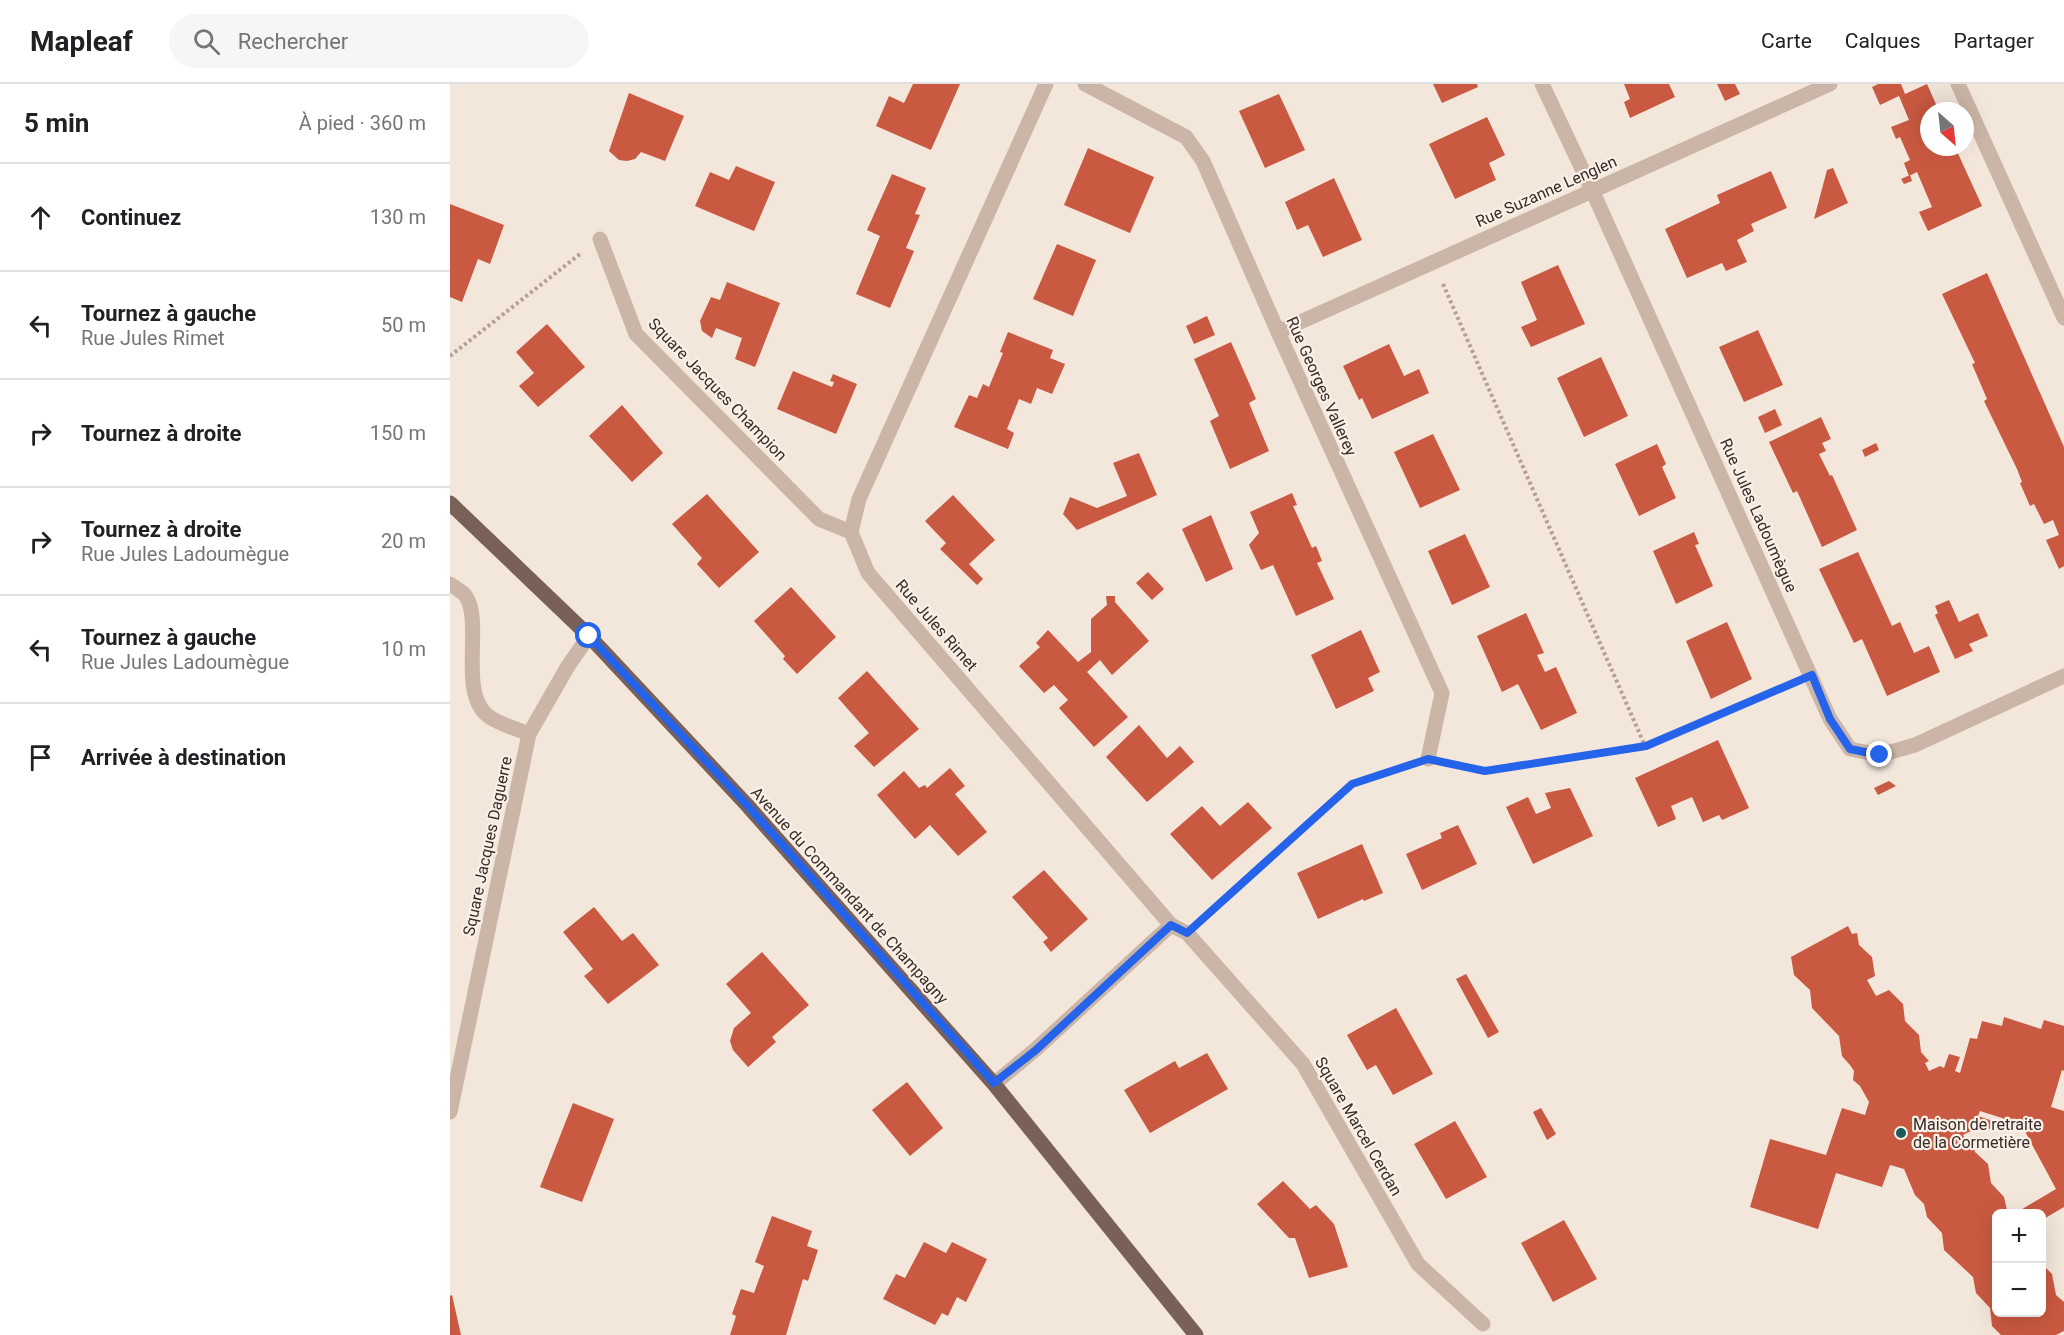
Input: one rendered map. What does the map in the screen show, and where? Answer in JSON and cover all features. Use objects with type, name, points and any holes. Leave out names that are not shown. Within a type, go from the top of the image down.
[{"type":"main road","name":"Avenue du Commandant de Champagny","points":[[450,503],[589,636],[754,813],[994,1083],[1196,1335]]},
{"type":"street","points":[[851,532],[860,499],[1046,84]]},
{"type":"street","name":"Rue Georges Vallerey","points":[[1085,84],[1186,137],[1203,161],[1442,693],[1428,759]]},
{"type":"street","name":"Rue Jules Ladoumègue","points":[[1542,84],[1830,719],[1850,749],[1880,755],[1915,745],[2064,676]]},
{"type":"street","name":"Rue Suzanne Lenglen","points":[[1278,332],[1830,84]]},
{"type":"street","points":[[1958,84],[2064,318]]},
{"type":"street","name":"Square Jacques Champion","points":[[600,239],[636,334],[819,519],[851,532]]},
{"type":"street","name":"Rue Jules Rimet","points":[[851,532],[868,573],[1171,925]]},
{"type":"street","points":[[450,584],[465,596],[471,613],[473,687],[480,707],[488,717],[529,734]]},
{"type":"street","name":"Square Jacques Daguerre","points":[[450,1112],[529,734],[568,666],[589,636]]},
{"type":"street","points":[[994,1083],[1036,1050],[1171,925]]},
{"type":"street","name":"Square Marcel Cerdan","points":[[1171,925],[1187,933],[1303,1064],[1418,1264],[1483,1324]]},
{"type":"path","points":[[450,356],[456,354],[600,239]]},
{"type":"path","points":[[1434,261],[1646,746]]},
{"type":"path","points":[[1187,933],[1352,784],[1428,759],[1485,771],[1646,746],[1812,675]]},
{"type":"building","points":[[913,84],[960,84],[931,150],[876,126],[889,96],[904,103]]},
{"type":"building","points":[[1433,84],[1477,84],[1478,87],[1442,103]]},
{"type":"building","points":[[1624,84],[1669,84],[1675,97],[1630,118],[1624,102],[1630,99]]},
{"type":"building","points":[[1717,84],[1735,84],[1740,94],[1725,101]]},
{"type":"building","points":[[1878,84],[1901,84],[1905,94],[1927,84],[1935,102],[1920,102],[1920,156],[1959,156],[1982,206],[1928,231],[1919,212],[1932,207],[1917,172],[1909,176],[1904,163],[1910,160],[1900,137],[1896,139],[1891,127],[1909,120],[1899,96],[1880,105],[1872,87]]},
{"type":"building","points":[[629,93],[684,116],[665,161],[641,152],[635,159],[619,160],[609,151]]},
{"type":"building","points":[[1279,94],[1305,150],[1265,168],[1239,111]]},
{"type":"building","points":[[1487,117],[1505,155],[1489,163],[1496,180],[1455,199],[1429,144]]},
{"type":"building","points":[[1088,148],[1154,177],[1130,233],[1064,205]]},
{"type":"building","points":[[736,166],[775,182],[754,231],[695,206],[710,172],[729,180]]},
{"type":"building","points":[[1833,168],[1848,203],[1814,219],[1827,170]]},
{"type":"building","points":[[1771,171],[1787,208],[1751,224],[1754,231],[1737,240],[1747,262],[1726,271],[1722,263],[1687,278],[1665,229],[1720,203],[1717,195]]},
{"type":"building","points":[[892,174],[926,188],[915,214],[920,215],[906,248],[914,251],[890,308],[856,294],[880,236],[867,230]]},
{"type":"building","points":[[1910,175],[1912,181],[1904,184],[1901,179]]},
{"type":"building","points":[[1334,178],[1362,240],[1323,257],[1308,225],[1297,230],[1285,202]]},
{"type":"building","points":[[450,204],[504,225],[490,264],[478,259],[462,302],[450,297]]},
{"type":"building","points":[[1057,244],[1096,260],[1073,316],[1033,299]]},
{"type":"building","points":[[1558,265],[1585,324],[1531,347],[1521,327],[1537,320],[1521,282]]},
{"type":"building","points":[[1987,273],[2064,447],[2064,566],[2059,569],[2046,540],[2059,535],[2053,520],[2044,524],[2034,504],[2030,506],[2020,483],[2022,482],[2017,469],[1984,401],[1987,399],[1972,364],[1975,363],[1942,294]]},
{"type":"building","points":[[727,282],[780,303],[755,367],[735,359],[742,338],[716,328],[712,338],[702,331],[700,321],[711,297],[720,300]]},
{"type":"building","points":[[1207,316],[1215,335],[1194,344],[1186,326]]},
{"type":"building","points":[[547,324],[585,367],[538,407],[519,386],[534,373],[516,352]]},
{"type":"building","points":[[1758,330],[1783,385],[1744,402],[1719,347]]},
{"type":"building","points":[[1008,332],[1053,350],[1050,358],[1065,364],[1052,394],[1037,388],[1031,404],[1019,399],[1007,429],[1014,433],[1008,449],[954,427],[969,395],[977,398],[983,384],[989,387],[1003,353],[1000,352]]},
{"type":"building","points":[[1231,342],[1256,399],[1249,403],[1269,451],[1230,469],[1210,421],[1219,416],[1194,359]]},
{"type":"building","points":[[1389,344],[1404,376],[1419,369],[1429,393],[1372,419],[1362,398],[1359,400],[1343,366]]},
{"type":"building","points":[[1601,357],[1628,416],[1584,437],[1557,378]]},
{"type":"building","points":[[793,371],[832,387],[834,382],[830,381],[833,374],[857,384],[836,434],[777,409]]},
{"type":"building","points":[[622,405],[663,453],[632,482],[589,436]]},
{"type":"building","points":[[1775,409],[1782,425],[1765,433],[1758,417]]},
{"type":"building","points":[[1821,417],[1831,439],[1822,443],[1826,451],[1819,454],[1830,476],[1832,475],[1857,530],[1822,547],[1797,491],[1793,493],[1769,442]]},
{"type":"building","points":[[1433,434],[1460,490],[1420,508],[1394,452]]},
{"type":"building","points":[[1876,443],[1879,450],[1865,457],[1862,450]]},
{"type":"building","points":[[1657,444],[1666,464],[1662,467],[1676,498],[1639,516],[1615,464]]},
{"type":"building","points":[[1139,453],[1157,495],[1077,530],[1063,514],[1070,497],[1097,508],[1127,496],[1113,463]]},
{"type":"building","points":[[1292,493],[1297,505],[1293,506],[1312,548],[1316,546],[1322,561],[1317,563],[1334,599],[1296,616],[1273,565],[1261,570],[1249,545],[1259,533],[1250,512]]},
{"type":"building","points":[[707,494],[759,552],[719,588],[697,564],[702,558],[672,524]]},
{"type":"building","points":[[953,495],[995,540],[969,564],[983,579],[977,585],[940,549],[946,543],[925,521]]},
{"type":"building","points":[[1211,515],[1233,569],[1206,582],[1182,529]]},
{"type":"building","points":[[1694,532],[1699,544],[1695,545],[1713,586],[1676,604],[1653,551]]},
{"type":"building","points":[[1465,534],[1490,587],[1452,605],[1428,551]]},
{"type":"building","points":[[1858,552],[1892,626],[1900,622],[1914,653],[1929,646],[1940,672],[1887,696],[1862,639],[1854,643],[1819,569]]},
{"type":"building","points":[[1148,572],[1164,589],[1152,600],[1136,583]]},
{"type":"building","points":[[791,587],[836,637],[797,674],[783,659],[785,656],[754,621]]},
{"type":"building","points":[[1106,596],[1115,596],[1115,602],[1149,641],[1112,675],[1100,660],[1087,672],[1128,717],[1094,747],[1059,708],[1068,700],[1054,685],[1044,693],[1019,666],[1040,647],[1036,643],[1048,630],[1078,662],[1091,652],[1091,619],[1107,605]]},
{"type":"building","points":[[1949,600],[1959,622],[1978,613],[1988,636],[1969,644],[1973,651],[1955,659],[1935,615],[1938,613],[1935,606]]},
{"type":"building","points":[[1526,613],[1544,653],[1537,655],[1545,672],[1556,667],[1577,713],[1541,730],[1518,684],[1502,692],[1477,636]]},
{"type":"building","points":[[1727,622],[1752,679],[1711,699],[1686,641]]},
{"type":"building","points":[[1361,630],[1380,672],[1368,678],[1374,691],[1336,709],[1311,655]]},
{"type":"building","points":[[867,671],[919,729],[874,767],[854,746],[869,733],[838,698]]},
{"type":"building","points":[[1139,725],[1167,758],[1180,746],[1194,762],[1147,802],[1106,757]]},
{"type":"building","points":[[1718,740],[1749,808],[1722,820],[1719,815],[1703,822],[1692,797],[1671,806],[1676,819],[1658,827],[1635,778]]},
{"type":"building","points":[[950,768],[965,786],[955,794],[987,832],[958,856],[930,825],[915,839],[877,795],[904,771],[919,788],[925,785],[927,788]]},
{"type":"building","points":[[1889,781],[1896,786],[1878,795],[1874,788]]},
{"type":"building","points":[[1570,788],[1593,836],[1533,864],[1506,807],[1528,797],[1536,814],[1551,808],[1545,793]]},
{"type":"building","points":[[1248,802],[1272,828],[1212,880],[1170,834],[1202,806],[1220,826]]},
{"type":"building","points":[[1458,825],[1477,864],[1422,890],[1406,854],[1442,838],[1440,833]]},
{"type":"building","points":[[1362,844],[1383,893],[1364,901],[1363,899],[1318,919],[1297,873]]},
{"type":"building","points":[[1044,870],[1088,919],[1051,952],[1043,942],[1048,938],[1012,897]]},
{"type":"building","points":[[594,907],[622,941],[633,933],[659,965],[608,1004],[584,976],[593,969],[563,932]]},
{"type":"building","name":"Maison de retraite de la Cormetière","points":[[1848,926],[1852,934],[1857,933],[1859,945],[1872,957],[1875,976],[1867,980],[1876,996],[1889,990],[1903,1004],[1905,1021],[1919,1035],[1921,1052],[1929,1061],[1925,1063],[1929,1071],[1940,1066],[1944,1068],[1949,1054],[1960,1057],[1955,1071],[1960,1073],[1970,1038],[1977,1039],[1982,1021],[2002,1026],[2004,1017],[2041,1029],[2044,1020],[2064,1026],[2064,1071],[2062,1070],[2051,1107],[2064,1111],[2064,1207],[2046,1218],[2046,1209],[2022,1209],[2056,1189],[2021,1124],[1980,1111],[1978,1116],[1993,1121],[1990,1129],[1975,1125],[1973,1130],[1963,1135],[1968,1144],[1973,1142],[1975,1152],[1988,1164],[1991,1183],[2004,1197],[2007,1209],[1992,1209],[1992,1317],[2046,1317],[2046,1268],[2052,1274],[2056,1295],[2064,1302],[2064,1331],[2056,1335],[2001,1335],[1992,1326],[1990,1308],[1976,1293],[1973,1277],[1944,1250],[1942,1233],[1927,1217],[1924,1204],[1915,1195],[1904,1169],[1890,1165],[1882,1187],[1836,1173],[1818,1229],[1750,1207],[1770,1139],[1826,1155],[1842,1108],[1865,1115],[1869,1102],[1860,1086],[1853,1080],[1854,1071],[1842,1056],[1839,1036],[1812,1008],[1810,990],[1794,975],[1791,957]]},
{"type":"building","points":[[762,952],[809,1005],[772,1037],[776,1042],[748,1067],[733,1050],[730,1041],[734,1028],[751,1013],[726,984]]},
{"type":"building","points":[[1466,974],[1499,1032],[1488,1038],[1456,979]]},
{"type":"building","points":[[1396,1008],[1433,1074],[1393,1095],[1376,1065],[1367,1070],[1347,1035]]},
{"type":"building","points":[[1207,1053],[1228,1089],[1150,1133],[1124,1090],[1175,1061],[1179,1068]]},
{"type":"building","points":[[907,1082],[943,1128],[910,1156],[872,1110]]},
{"type":"building","points":[[573,1103],[614,1119],[582,1202],[540,1187]]},
{"type":"building","points":[[1541,1108],[1556,1134],[1547,1140],[1533,1112]]},
{"type":"building","points":[[1455,1121],[1487,1177],[1446,1199],[1414,1144]]},
{"type":"building","points":[[1283,1181],[1310,1209],[1316,1205],[1334,1224],[1348,1267],[1309,1278],[1295,1238],[1289,1238],[1257,1204]]},
{"type":"building","points":[[772,1216],[812,1231],[807,1246],[818,1250],[808,1281],[803,1279],[786,1335],[730,1335],[736,1316],[732,1314],[741,1289],[754,1293],[764,1266],[755,1262]]},
{"type":"building","points":[[1564,1220],[1597,1279],[1553,1302],[1521,1243]]},
{"type":"building","points":[[924,1242],[946,1253],[952,1242],[987,1259],[966,1302],[957,1297],[948,1316],[942,1313],[935,1325],[883,1299],[896,1274],[905,1278]]},
{"type":"building","points":[[452,1295],[461,1335],[450,1335],[450,1296]]},
{"type":"place","name":"Maison de retraite de la Cormetière","points":[[1901,1133]]},
{"type":"route","points":[[589,636],[747,805],[994,1083],[1036,1050],[1171,925],[1187,933],[1352,784],[1428,759],[1485,771],[1646,746],[1812,675],[1830,719],[1850,749],[1880,755]]}]
